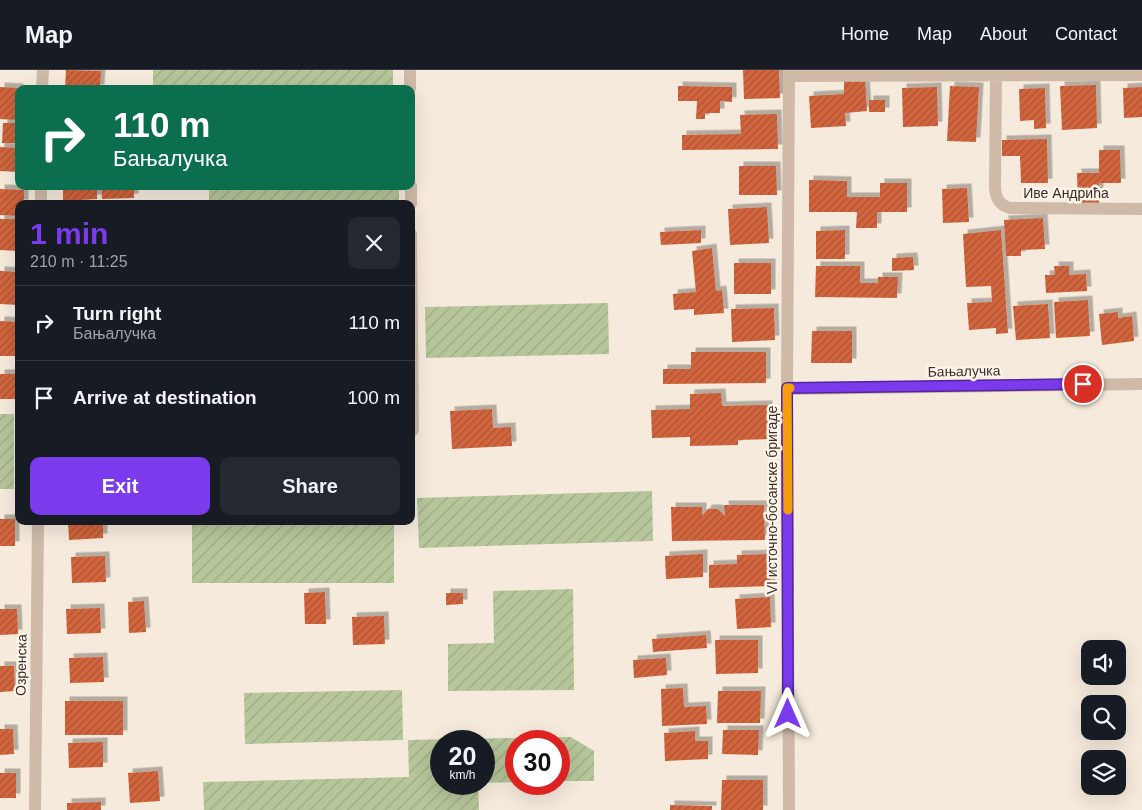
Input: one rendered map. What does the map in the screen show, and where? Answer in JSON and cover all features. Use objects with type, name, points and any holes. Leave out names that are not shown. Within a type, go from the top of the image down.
[{"type":"street","points":[[42,70],[42,85]]},
{"type":"street","points":[[410,70],[410,85]]},
{"type":"street","points":[[789,73],[996,75],[1117,72],[1142,74]]},
{"type":"street","name":"VI источно-босанске бригаде","points":[[789,73],[787,388],[789,810]]},
{"type":"street","name":"Иве Андрића","points":[[996,75],[995,188],[999,202],[1004,207],[1142,209]]},
{"type":"street","name":"Бањалучка","points":[[787,388],[1142,384]]},
{"type":"street","name":"Озренска","points":[[35,810],[38,525]]},
{"type":"green space","points":[[153,70],[393,70],[393,85],[153,85]]},
{"type":"green space","points":[[209,190],[399,190],[399,200],[209,200]]},
{"type":"green space","points":[[608,303],[609,354],[426,358],[425,307]]},
{"type":"green space","points":[[0,414],[14,414],[14,489],[0,489]]},
{"type":"green space","points":[[652,491],[653,541],[419,548],[417,498]]},
{"type":"green space","points":[[192,525],[394,525],[394,583],[192,583]]},
{"type":"green space","points":[[573,589],[574,690],[448,691],[448,644],[494,643],[493,591]]},
{"type":"green space","points":[[402,690],[403,740],[245,744],[244,693]]},
{"type":"green space","points":[[570,737],[594,751],[594,781],[570,781]]},
{"type":"green space","points":[[495,738],[505,738],[505,782],[495,783]]},
{"type":"green space","points":[[408,740],[430,740],[430,795],[478,795],[479,810],[204,810],[203,782],[409,777]]},
{"type":"building","points":[[66,70],[101,71],[100,85],[65,85]]},
{"type":"building","points":[[743,70],[779,70],[780,98],[744,99]]},
{"type":"building","points":[[865,79],[867,111],[845,113],[846,126],[811,128],[809,96],[844,94],[844,80]]},
{"type":"building","points":[[1096,85],[1097,128],[1062,130],[1060,86]]},
{"type":"building","points":[[678,86],[732,87],[732,102],[720,101],[720,113],[705,113],[705,119],[696,119],[697,101],[678,101]]},
{"type":"building","points":[[950,86],[979,87],[976,142],[947,141]]},
{"type":"building","points":[[0,87],[15,88],[15,120],[0,119]]},
{"type":"building","points":[[937,87],[938,126],[903,127],[902,88]]},
{"type":"building","points":[[1142,87],[1142,117],[1124,118],[1123,88]]},
{"type":"building","points":[[1045,88],[1046,128],[1034,129],[1034,120],[1020,121],[1019,89]]},
{"type":"building","points":[[869,100],[885,100],[885,112],[869,112]]},
{"type":"building","points":[[777,114],[778,149],[682,150],[682,135],[741,134],[740,115]]},
{"type":"building","points":[[3,123],[15,123],[15,143],[2,143]]},
{"type":"building","points":[[1047,139],[1048,183],[1021,183],[1020,156],[1002,156],[1002,140]]},
{"type":"building","points":[[0,147],[15,148],[15,172],[0,171]]},
{"type":"building","points":[[1099,150],[1120,150],[1121,183],[1099,183],[1099,204],[1078,204],[1077,173],[1099,173]]},
{"type":"building","points":[[739,166],[776,166],[777,195],[739,195]]},
{"type":"building","points":[[809,180],[847,181],[847,197],[880,197],[880,183],[907,183],[907,212],[877,212],[877,228],[856,228],[857,212],[809,212]]},
{"type":"building","points":[[967,188],[969,222],[943,223],[942,189]]},
{"type":"building","points":[[0,189],[24,190],[24,200],[15,200],[15,216],[0,215]]},
{"type":"building","points":[[63,190],[97,190],[97,199],[63,200]]},
{"type":"building","points":[[101,190],[134,190],[134,198],[102,199]]},
{"type":"building","points":[[767,207],[769,243],[730,245],[728,209]]},
{"type":"building","points":[[1043,218],[1045,249],[1021,250],[1021,256],[1006,256],[1004,220]]},
{"type":"building","points":[[0,219],[15,219],[15,251],[0,250]]},
{"type":"building","points":[[701,230],[701,243],[661,245],[660,232]]},
{"type":"building","points":[[845,230],[845,259],[816,259],[816,231]]},
{"type":"building","points":[[1001,230],[1008,333],[996,334],[996,328],[969,330],[967,303],[992,302],[991,286],[966,287],[963,234]]},
{"type":"building","points":[[712,248],[716,291],[722,290],[724,313],[694,315],[694,309],[674,310],[673,294],[696,292],[692,251]]},
{"type":"building","points":[[913,257],[914,270],[892,271],[892,258]]},
{"type":"building","points":[[734,263],[771,263],[771,294],[734,294]]},
{"type":"building","points":[[816,266],[860,266],[860,283],[878,283],[878,277],[898,277],[897,298],[815,297]]},
{"type":"building","points":[[1054,266],[1069,266],[1069,275],[1086,274],[1087,291],[1046,293],[1045,275],[1055,275]]},
{"type":"building","points":[[0,271],[15,272],[15,305],[0,304]]},
{"type":"building","points":[[1088,300],[1090,336],[1056,338],[1054,302]]},
{"type":"building","points":[[1048,304],[1050,338],[1016,340],[1013,306]]},
{"type":"building","points":[[774,308],[775,340],[732,342],[731,309]]},
{"type":"building","points":[[1118,312],[1118,318],[1132,316],[1134,341],[1102,345],[1099,314]]},
{"type":"building","points":[[0,321],[15,322],[15,356],[0,356]]},
{"type":"building","points":[[812,331],[852,331],[852,363],[811,363]]},
{"type":"building","points":[[691,352],[766,352],[766,383],[663,384],[663,369],[691,369]]},
{"type":"building","points":[[0,374],[15,374],[15,399],[0,399]]},
{"type":"building","points":[[721,393],[722,406],[768,405],[768,439],[738,440],[738,445],[690,446],[690,437],[652,438],[651,410],[690,409],[690,394]]},
{"type":"building","points":[[492,409],[493,428],[511,427],[512,446],[452,449],[450,411]]},
{"type":"building","points":[[724,505],[764,505],[765,540],[672,541],[671,507],[702,507],[702,516],[708,509],[718,509],[725,516]]},
{"type":"building","points":[[0,519],[15,519],[15,546],[0,546]]},
{"type":"building","points":[[68,525],[103,525],[103,538],[69,540]]},
{"type":"building","points":[[703,554],[703,577],[666,579],[665,556]]},
{"type":"building","points":[[770,554],[771,586],[709,588],[709,565],[737,564],[737,555]]},
{"type":"building","points":[[105,556],[106,582],[72,583],[71,557]]},
{"type":"building","points":[[325,592],[326,624],[305,624],[304,593]]},
{"type":"building","points":[[446,593],[463,593],[463,604],[446,605]]},
{"type":"building","points":[[770,597],[771,627],[737,629],[735,599]]},
{"type":"building","points":[[144,601],[146,632],[129,633],[128,602]]},
{"type":"building","points":[[100,608],[101,633],[67,634],[66,609]]},
{"type":"building","points":[[0,609],[17,609],[18,634],[0,635]]},
{"type":"building","points":[[384,616],[385,644],[353,645],[352,617]]},
{"type":"building","points":[[706,635],[707,648],[653,652],[652,639]]},
{"type":"building","points":[[715,640],[758,640],[758,673],[716,674]]},
{"type":"building","points":[[103,657],[104,682],[70,683],[69,658]]},
{"type":"building","points":[[666,658],[667,675],[634,678],[633,660]]},
{"type":"building","points":[[0,666],[14,666],[15,691],[0,692]]},
{"type":"building","points":[[683,688],[684,707],[706,706],[707,724],[662,726],[661,689]]},
{"type":"building","points":[[718,691],[761,691],[760,723],[717,723]]},
{"type":"building","points":[[65,701],[123,701],[123,735],[65,735]]},
{"type":"building","points":[[0,729],[13,729],[14,754],[0,755]]},
{"type":"building","points":[[723,730],[759,730],[758,755],[722,754]]},
{"type":"building","points":[[695,731],[695,741],[708,741],[708,759],[665,761],[664,733]]},
{"type":"building","points":[[103,742],[103,767],[69,768],[68,743]]},
{"type":"building","points":[[158,771],[160,801],[130,803],[128,773]]},
{"type":"building","points":[[0,773],[16,773],[16,798],[0,798]]},
{"type":"building","points":[[722,780],[763,780],[763,810],[721,810]]},
{"type":"building","points":[[101,802],[101,810],[67,810],[67,803]]},
{"type":"building","points":[[670,805],[712,806],[712,810],[670,810]]},
{"type":"slow traffic","points":[[788,510],[787,388],[790,388]]},
{"type":"route","points":[[788,714],[787,388],[1083,384]]}]
